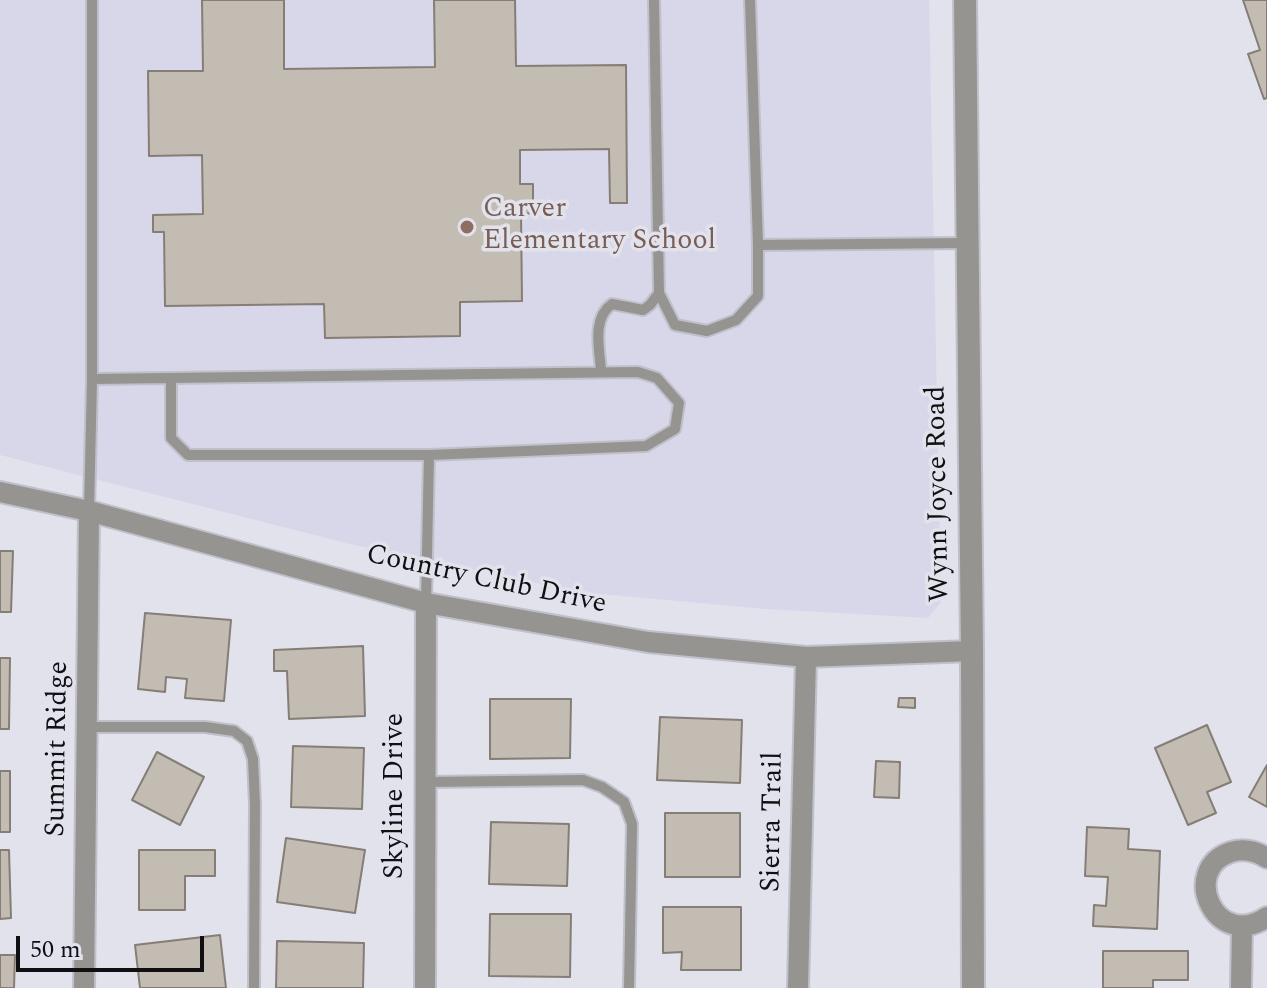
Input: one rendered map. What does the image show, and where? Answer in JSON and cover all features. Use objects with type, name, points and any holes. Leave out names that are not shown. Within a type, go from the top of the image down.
[{"type":"street","name":"Wynn Joyce Road","points":[[965,0],[973,988]]},
{"type":"street","name":"Country Club Drive","points":[[0,492],[89,511],[426,603],[648,642],[806,657],[972,651]]},
{"type":"street","name":"Summit Ridge","points":[[84,988],[89,511]]},
{"type":"street","name":"Skyline Drive","points":[[425,988],[426,603]]},
{"type":"street","name":"Sierra Trail","points":[[798,988],[806,657]]},
{"type":"street","points":[[1267,858],[1253,851],[1228,853],[1217,860],[1206,882],[1210,907],[1218,917],[1242,926],[1254,925],[1267,917]]},
{"type":"street","points":[[1241,988],[1242,926]]},
{"type":"lane","points":[[89,511],[92,0]]},
{"type":"lane","points":[[654,0],[659,293],[675,325],[707,331],[736,320],[758,296],[750,0]]},
{"type":"lane","points":[[758,245],[967,243]]},
{"type":"lane","points":[[601,372],[599,321],[605,309],[612,304],[643,310],[659,293]]},
{"type":"lane","points":[[92,379],[638,372],[657,378],[679,403],[675,429],[646,446],[429,455],[188,455],[171,438],[171,379]]},
{"type":"lane","points":[[426,603],[429,455]]},
{"type":"lane","points":[[87,727],[205,727],[234,731],[247,741],[253,759],[255,804],[254,988]]},
{"type":"lane","points":[[425,782],[583,780],[602,787],[624,802],[632,824],[629,988]]},
{"type":"shaded area","name":"Carver Elementary School","points":[[0,0],[929,0],[941,602],[928,618],[766,609],[579,592],[350,544],[0,455]]},
{"type":"building","points":[[202,0],[284,0],[284,69],[435,67],[434,0],[515,0],[516,66],[626,65],[627,203],[610,203],[609,149],[520,150],[520,184],[533,184],[533,213],[521,214],[522,301],[460,302],[460,336],[325,338],[324,304],[165,306],[164,232],[153,232],[153,215],[203,214],[202,155],[149,156],[148,71],[203,71]]},
{"type":"building","points":[[1243,0],[1267,0],[1267,98],[1264,99],[1248,54],[1260,50]]},
{"type":"building","points":[[0,551],[13,551],[11,612],[0,612]]},
{"type":"building","points":[[145,613],[231,620],[224,701],[185,698],[187,679],[166,677],[165,692],[138,689]]},
{"type":"building","points":[[363,646],[365,716],[289,719],[287,671],[274,671],[274,650]]},
{"type":"building","points":[[0,658],[10,658],[9,729],[0,729]]},
{"type":"building","points":[[899,698],[915,698],[915,708],[898,707]]},
{"type":"building","points":[[490,699],[571,699],[570,758],[490,759]]},
{"type":"building","points":[[660,717],[742,720],[740,783],[657,780]]},
{"type":"building","points":[[1207,725],[1231,782],[1207,792],[1216,813],[1188,825],[1155,748]]},
{"type":"building","points":[[293,746],[364,748],[362,809],[291,807]]},
{"type":"building","points":[[157,752],[204,777],[180,825],[132,800]]},
{"type":"building","points":[[876,761],[900,762],[899,798],[874,797]]},
{"type":"building","points":[[1267,765],[1267,807],[1249,797]]},
{"type":"building","points":[[0,771],[10,771],[10,832],[0,832]]},
{"type":"building","points":[[665,813],[740,813],[740,877],[665,877]]},
{"type":"building","points":[[491,822],[569,824],[567,886],[489,884]]},
{"type":"building","points":[[1087,827],[1129,829],[1128,849],[1160,851],[1157,929],[1093,926],[1094,905],[1106,906],[1108,877],[1085,876]]},
{"type":"building","points":[[286,838],[365,850],[355,913],[277,902]]},
{"type":"building","points":[[0,850],[9,850],[11,918],[0,919]]},
{"type":"building","points":[[139,850],[215,850],[215,876],[185,876],[185,910],[139,910]]},
{"type":"building","points":[[663,907],[741,907],[741,970],[681,970],[682,952],[663,953]]},
{"type":"building","points":[[490,914],[571,914],[570,977],[489,976]]},
{"type":"building","points":[[220,935],[226,988],[140,988],[135,945]]},
{"type":"building","points":[[277,941],[364,943],[363,988],[276,988]]},
{"type":"building","points":[[1103,951],[1188,951],[1188,980],[1153,980],[1153,988],[1103,988]]},
{"type":"building","points":[[0,955],[15,955],[14,988],[0,988]]},
{"type":"place","name":"Carver Elementary School","points":[[467,227]]}]
